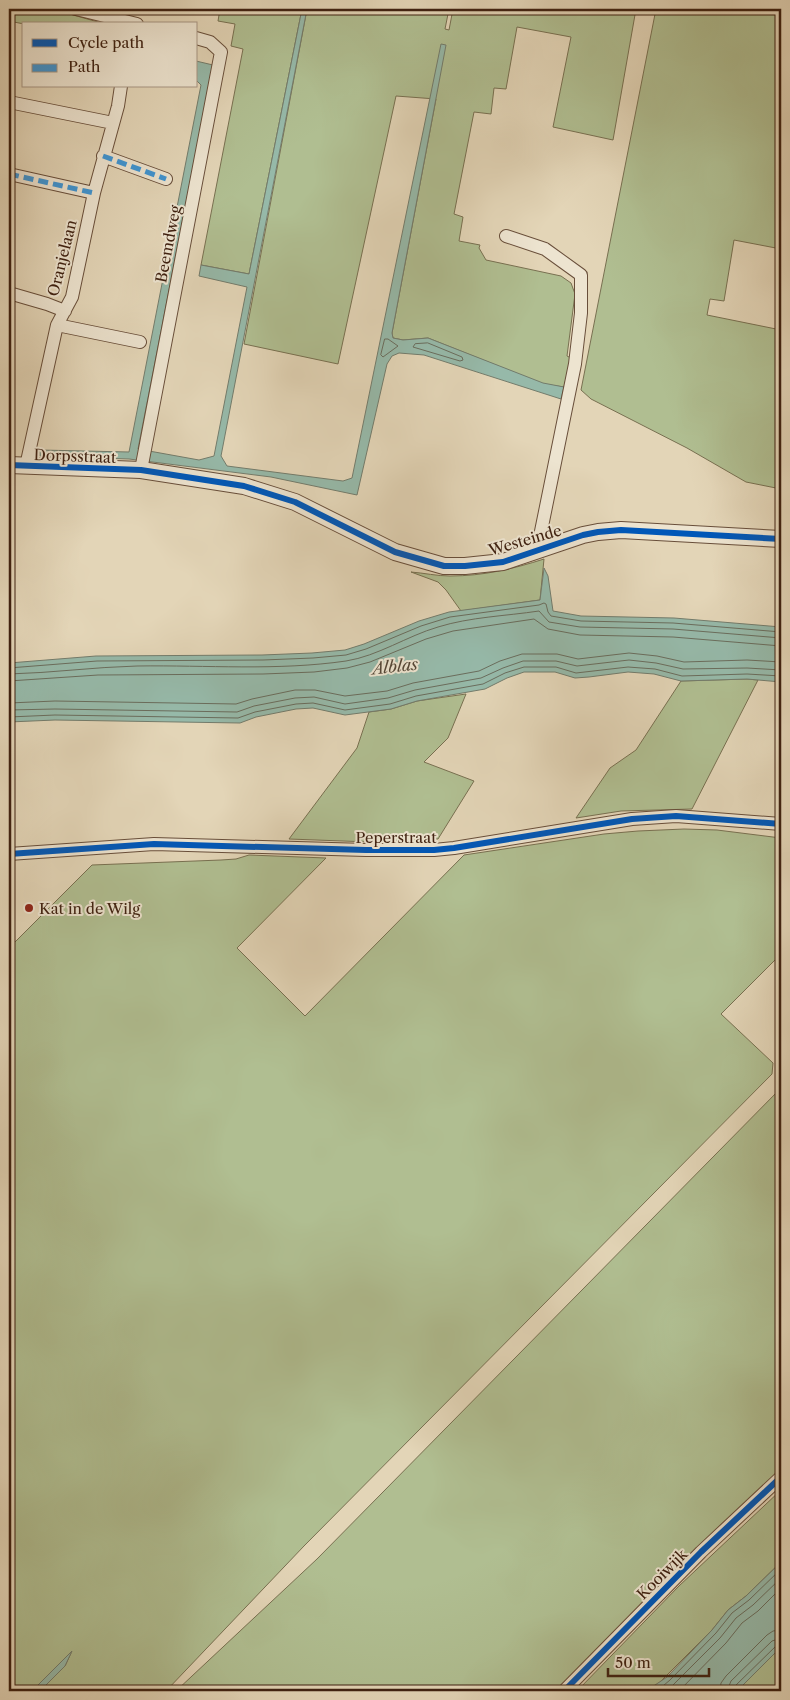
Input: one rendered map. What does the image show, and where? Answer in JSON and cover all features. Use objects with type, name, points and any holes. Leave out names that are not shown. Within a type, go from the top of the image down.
[{"type":"street","points":[[76,9],[130,18]]},
{"type":"street","name":"Beemdweg","points":[[141,470],[221,52],[210,42],[198,39]]},
{"type":"street","name":"Oranjelaan","points":[[26,466],[57,325],[72,298],[94,193],[121,88]]},
{"type":"street","points":[[9,102],[113,123]]},
{"type":"street","points":[[103,156],[166,179]]},
{"type":"street","points":[[9,174],[94,193]]},
{"type":"street","name":"Westeinde","points":[[506,236],[545,249],[582,275],[581,313],[575,364],[537,551]]},
{"type":"street","points":[[9,293],[65,311]]},
{"type":"street","points":[[57,325],[140,342]]},
{"type":"street","name":"Dorpsstraat","points":[[9,466],[141,470]]},
{"type":"street","name":"Westeinde","points":[[141,470],[209,480],[263,491],[295,502],[395,552],[444,566],[503,562],[583,535],[621,530],[781,538]]},
{"type":"street","name":"Peperstraat","points":[[9,854],[154,844],[434,850],[632,819],[676,816],[781,824]]},
{"type":"street","name":"Kooiwijk","points":[[564,1691],[701,1552],[781,1477]]},
{"type":"shaded area","points":[[9,9],[52,9],[98,22],[22,22],[22,24],[9,21]]},
{"type":"shaded area","points":[[220,9],[302,9],[249,274],[201,265],[243,49],[231,46],[235,24],[218,21]]},
{"type":"shaded area","points":[[307,9],[449,9],[445,29],[449,30],[453,9],[636,9],[613,140],[553,127],[571,37],[517,27],[506,89],[494,88],[491,114],[474,112],[454,214],[463,217],[459,241],[480,245],[479,248],[486,260],[561,276],[571,283],[575,294],[567,356],[571,358],[564,387],[543,384],[428,338],[403,340],[393,338],[392,333],[436,99],[396,96],[338,364],[244,344]]},
{"type":"shaded area","points":[[656,9],[781,9],[781,249],[734,240],[724,301],[710,299],[707,315],[781,330],[781,489],[746,482],[687,448],[591,399],[581,390]]},
{"type":"shaded area","points":[[544,559],[540,600],[461,611],[438,582],[411,572],[445,576],[474,575],[509,569]]},
{"type":"shaded area","points":[[758,680],[692,809],[621,811],[576,818],[610,768],[636,750],[681,681]]},
{"type":"shaded area","points":[[466,694],[448,738],[424,762],[474,781],[438,839],[370,842],[289,839],[357,748],[369,712],[391,709],[417,701]]},
{"type":"shaded area","points":[[684,829],[717,830],[781,838],[781,954],[721,1014],[773,1063],[772,1074],[304,1546],[166,1691],[40,1691],[65,1666],[71,1653],[32,1691],[9,1691],[9,948],[92,865],[221,860],[236,859],[249,855],[326,858],[237,948],[305,1016],[464,855],[604,834]]},
{"type":"shaded area","points":[[781,1088],[781,1470],[680,1566],[559,1691],[176,1691],[317,1559]]},
{"type":"shaded area","points":[[781,1490],[781,1562],[746,1596],[728,1610],[712,1630],[657,1685],[646,1691],[577,1691],[679,1586]]},
{"type":"shaded area","points":[[781,1647],[781,1691],[737,1691]]},
{"type":"water","points":[[302,9],[307,9],[221,456],[227,466],[343,481],[352,478],[441,44],[446,45],[392,333],[393,338],[403,340],[428,338],[543,383],[564,387],[561,399],[424,355],[399,353],[392,356],[387,364],[357,495],[271,477],[129,459],[40,456],[40,450],[129,452],[201,85],[198,82],[198,61],[213,65],[138,449],[199,460],[214,456],[247,287],[199,276],[201,265],[249,274]]},
{"type":"water","name":"Alblas","points":[[544,568],[548,576],[553,611],[581,616],[674,618],[781,627],[781,682],[747,679],[681,681],[654,674],[628,672],[575,678],[555,672],[524,672],[485,689],[417,701],[391,709],[345,715],[313,708],[296,709],[256,717],[240,723],[55,720],[9,722],[9,663],[96,656],[262,655],[345,650],[419,621],[449,612],[540,600]]},
{"type":"water","points":[[781,1562],[781,1647],[737,1691],[646,1691],[667,1677],[712,1630],[728,1610],[746,1596]]},
{"type":"water","points":[[72,1651],[65,1666],[40,1691],[32,1691]]},
{"type":"marked path","points":[[103,156],[166,179]]},
{"type":"marked path","points":[[9,174],[94,193]]},
{"type":"cycle path","points":[[9,465],[141,470],[244,486],[295,502],[395,552],[444,566],[503,562],[583,535],[621,530],[781,539]]},
{"type":"cycle path","points":[[9,854],[154,844],[434,850],[632,819],[676,816],[781,824]]},
{"type":"cycle path","points":[[564,1691],[701,1552],[781,1477]]},
{"type":"place","name":"Kat in de Wilg","points":[[29,908]]}]
